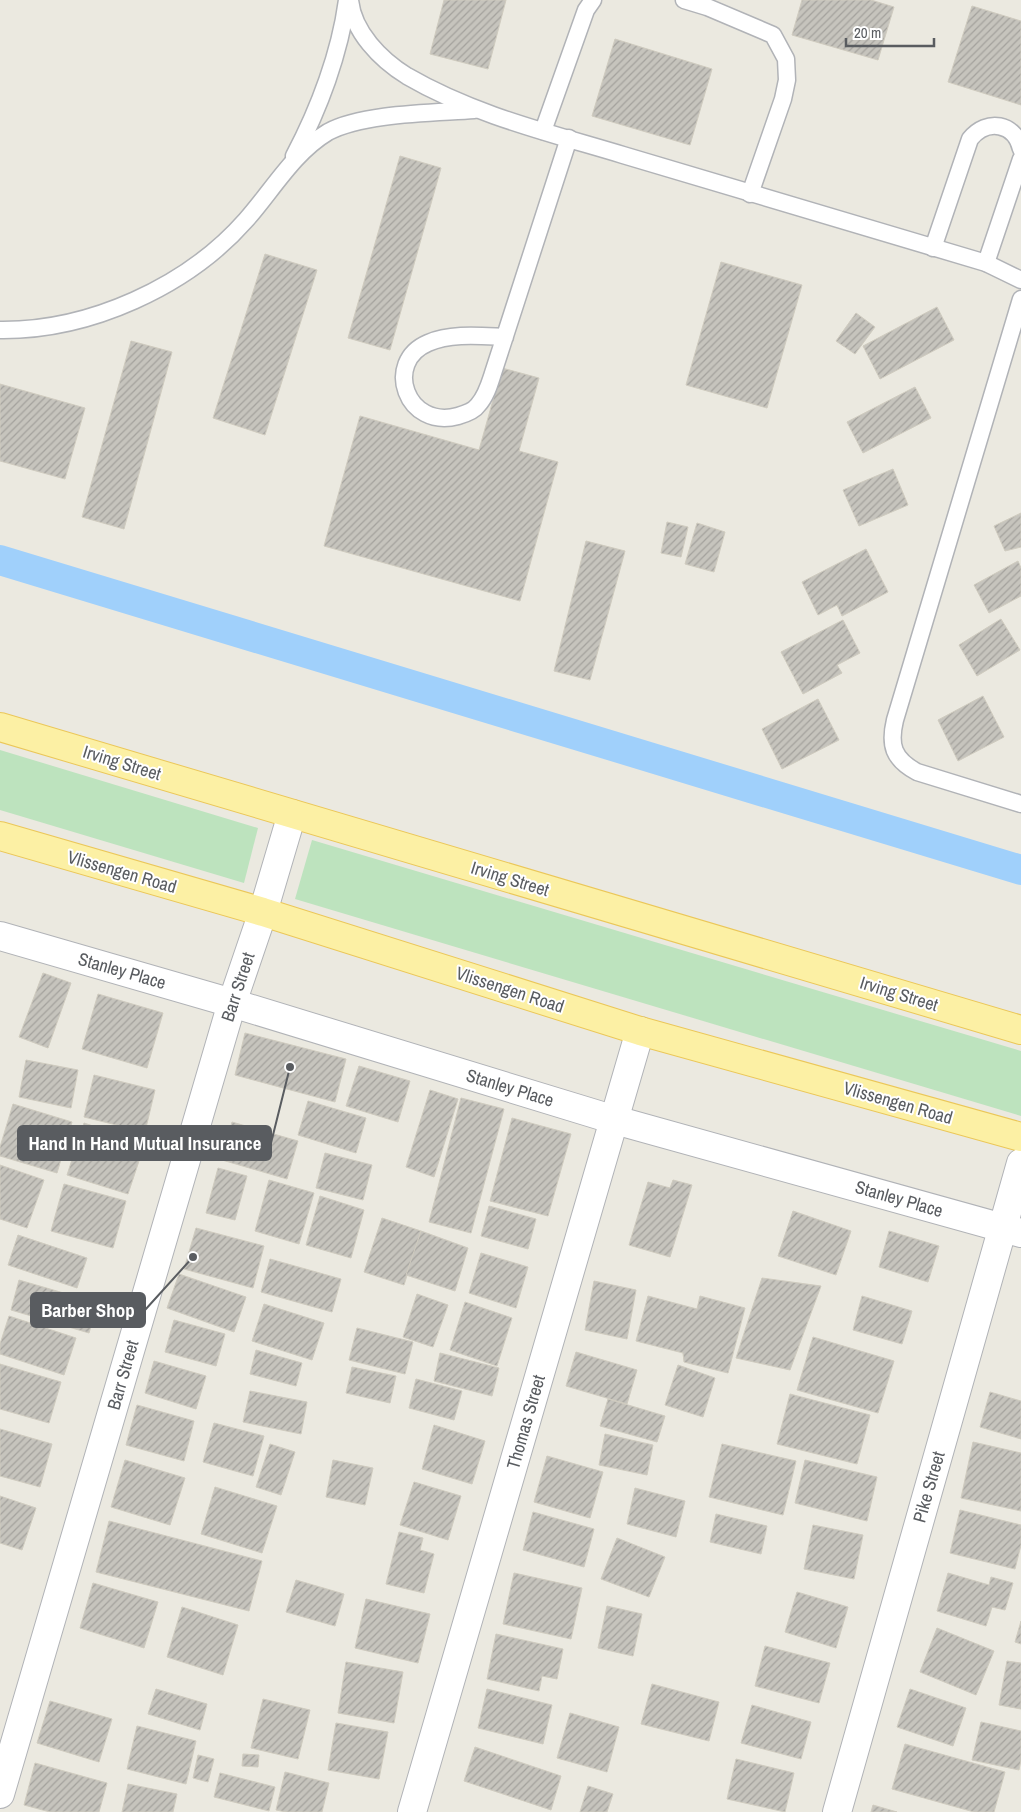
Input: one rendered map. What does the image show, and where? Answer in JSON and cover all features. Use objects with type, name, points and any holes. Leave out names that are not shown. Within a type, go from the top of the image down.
[{"type":"main road","name":"Irving Street","points":[[0,727],[1021,1030]]},
{"type":"main road","name":"Vlissengen Road","points":[[0,836],[264,912],[640,1031],[1021,1137]]},
{"type":"street","name":"Barr Street","points":[[0,1794],[232,1003],[264,912],[292,814]]},
{"type":"street","name":"Stanley Place","points":[[0,936],[232,1003],[615,1120],[1012,1230]]},
{"type":"street","name":"Thomas Street","points":[[412,1812],[640,1031]]},
{"type":"street","name":"Pike Street","points":[[837,1812],[1012,1230],[1021,1163]]},
{"type":"lane","points":[[348,0],[358,25],[380,56],[407,76],[476,110],[750,194],[986,263],[1021,280]]},
{"type":"lane","points":[[284,173],[301,142],[320,99],[348,0]]},
{"type":"lane","points":[[543,131],[586,10],[593,0]]},
{"type":"lane","points":[[684,0],[707,7],[773,35],[786,59],[787,80],[782,99],[750,194]]},
{"type":"lane","points":[[0,330],[22,330],[63,325],[132,302],[164,286],[208,256],[243,224],[306,148],[329,132],[351,123],[395,116],[476,110]]},
{"type":"lane","points":[[933,248],[970,139],[975,132],[986,126],[1004,128],[1016,136],[1021,149]]},
{"type":"lane","points":[[504,337],[452,337],[429,342],[421,346],[411,357],[404,374],[404,383],[410,399],[423,412],[433,417],[445,418],[466,413],[477,407],[486,394],[569,138]]},
{"type":"lane","points":[[986,263],[1021,159]]},
{"type":"lane","points":[[1021,300],[895,720],[892,741],[895,752],[900,760],[917,772],[1021,804]]},
{"type":"green space","points":[[0,750],[258,828],[244,883],[0,810]]},
{"type":"green space","points":[[312,840],[1021,1051],[1021,1116],[295,899]]},
{"type":"building","points":[[444,0],[506,0],[488,69],[430,54]]},
{"type":"building","points":[[802,0],[871,0],[894,7],[878,60],[792,35]]},
{"type":"building","points":[[972,6],[1021,21],[1021,105],[948,82]]},
{"type":"building","points":[[615,39],[712,69],[690,145],[592,116]]},
{"type":"building","points":[[400,156],[441,168],[390,350],[348,338]]},
{"type":"building","points":[[265,254],[317,270],[265,435],[213,418]]},
{"type":"building","points":[[721,262],[802,285],[767,408],[686,385]]},
{"type":"building","points":[[937,307],[954,340],[880,379],[863,346]]},
{"type":"building","points":[[856,313],[875,327],[855,354],[836,341]]},
{"type":"building","points":[[131,341],[172,352],[124,529],[82,517]]},
{"type":"building","points":[[502,368],[539,378],[519,451],[558,462],[520,601],[324,546],[360,416],[479,450]]},
{"type":"building","points":[[0,384],[85,408],[65,479],[0,461]]},
{"type":"building","points":[[915,387],[931,418],[863,453],[847,422]]},
{"type":"building","points":[[893,469],[908,505],[859,526],[843,490]]},
{"type":"building","points":[[1021,513],[1021,547],[1005,551],[994,526]]},
{"type":"building","points":[[667,522],[688,527],[681,557],[661,553]]},
{"type":"building","points":[[697,523],[725,532],[714,572],[685,564]]},
{"type":"building","points":[[586,541],[625,551],[590,680],[554,671]]},
{"type":"building","points":[[866,549],[888,592],[842,616],[837,605],[818,615],[802,582]]},
{"type":"building","points":[[1018,561],[1021,568],[1021,596],[989,613],[974,585]]},
{"type":"building","points":[[1001,619],[1020,650],[977,676],[959,645]]},
{"type":"building","points":[[843,620],[860,653],[837,665],[842,673],[803,694],[781,652]]},
{"type":"building","points":[[983,696],[1004,737],[958,761],[938,720]]},
{"type":"building","points":[[818,699],[839,740],[782,769],[762,729]]},
{"type":"building","points":[[43,973],[71,983],[48,1048],[19,1037]]},
{"type":"building","points":[[98,994],[163,1013],[147,1068],[82,1049]]},
{"type":"building","points":[[245,1033],[346,1059],[335,1102],[235,1075]]},
{"type":"building","points":[[26,1060],[78,1070],[71,1108],[19,1097]]},
{"type":"building","points":[[359,1066],[410,1081],[398,1122],[346,1106]]},
{"type":"building","points":[[94,1075],[155,1090],[145,1132],[84,1117]]},
{"type":"building","points":[[430,1090],[458,1099],[434,1177],[406,1167]]},
{"type":"building","points":[[461,1098],[504,1109],[471,1233],[429,1222]]},
{"type":"building","points":[[308,1101],[366,1118],[356,1153],[298,1135]]},
{"type":"building","points":[[13,1104],[72,1122],[57,1173],[0,1156],[0,1147]]},
{"type":"building","points":[[512,1118],[571,1134],[548,1216],[490,1201]]},
{"type":"building","points":[[232,1122],[298,1141],[287,1179],[222,1160]]},
{"type":"building","points":[[84,1123],[145,1143],[128,1194],[67,1175]]},
{"type":"building","points":[[325,1153],[372,1165],[363,1200],[316,1188]]},
{"type":"building","points":[[0,1165],[44,1180],[27,1228],[0,1219]]},
{"type":"building","points":[[218,1168],[247,1176],[235,1220],[206,1213]]},
{"type":"building","points":[[269,1180],[314,1193],[299,1244],[255,1231]]},
{"type":"building","points":[[673,1180],[692,1185],[670,1257],[629,1245],[648,1182],[670,1188]]},
{"type":"building","points":[[64,1184],[126,1201],[113,1248],[51,1231]]},
{"type":"building","points":[[320,1196],[364,1210],[351,1258],[306,1245]]},
{"type":"building","points":[[489,1206],[536,1219],[528,1249],[481,1236]]},
{"type":"building","points":[[793,1211],[851,1231],[836,1275],[778,1256]]},
{"type":"building","points":[[382,1218],[421,1231],[404,1285],[364,1272]]},
{"type":"building","points":[[196,1228],[264,1246],[253,1288],[184,1269]]},
{"type":"building","points":[[421,1231],[468,1248],[455,1291],[406,1275]]},
{"type":"building","points":[[889,1231],[939,1246],[928,1282],[879,1267]]},
{"type":"building","points":[[18,1235],[87,1258],[77,1288],[8,1265]]},
{"type":"building","points":[[481,1253],[528,1267],[516,1308],[469,1293]]},
{"type":"building","points":[[270,1259],[341,1279],[332,1312],[261,1292]]},
{"type":"building","points":[[179,1274],[246,1297],[234,1332],[167,1308]]},
{"type":"building","points":[[762,1278],[821,1286],[790,1370],[736,1358]]},
{"type":"building","points":[[19,1280],[98,1303],[89,1333],[11,1310]]},
{"type":"building","points":[[594,1281],[636,1290],[627,1339],[585,1330]]},
{"type":"building","points":[[417,1294],[448,1305],[433,1347],[403,1337]]},
{"type":"building","points":[[648,1296],[697,1309],[700,1296],[745,1308],[728,1373],[684,1362],[683,1353],[636,1341]]},
{"type":"building","points":[[862,1296],[912,1311],[902,1344],[853,1330]]},
{"type":"building","points":[[465,1302],[512,1318],[497,1366],[450,1350]]},
{"type":"building","points":[[264,1304],[324,1323],[312,1360],[252,1341]]},
{"type":"building","points":[[9,1316],[76,1338],[64,1375],[0,1354],[0,1344]]},
{"type":"building","points":[[174,1320],[225,1334],[216,1366],[165,1352]]},
{"type":"building","points":[[357,1328],[413,1342],[405,1374],[349,1360]]},
{"type":"building","points":[[813,1337],[894,1361],[878,1413],[797,1390]]},
{"type":"building","points":[[256,1350],[302,1363],[296,1386],[250,1374]]},
{"type":"building","points":[[576,1352],[637,1370],[627,1404],[566,1386]]},
{"type":"building","points":[[440,1353],[499,1368],[492,1396],[434,1381]]},
{"type":"building","points":[[154,1361],[206,1376],[196,1409],[145,1393]]},
{"type":"building","points":[[0,1364],[61,1382],[49,1423],[0,1409]]},
{"type":"building","points":[[678,1365],[715,1378],[703,1417],[665,1405]]},
{"type":"building","points":[[352,1367],[396,1376],[390,1403],[346,1393]]},
{"type":"building","points":[[416,1379],[462,1391],[454,1420],[409,1408]]},
{"type":"building","points":[[250,1391],[307,1402],[301,1434],[243,1422]]},
{"type":"building","points":[[990,1392],[1021,1401],[1021,1439],[980,1427]]},
{"type":"building","points":[[790,1394],[870,1415],[857,1464],[777,1444]]},
{"type":"building","points":[[608,1399],[665,1416],[657,1442],[600,1426]]},
{"type":"building","points":[[137,1405],[194,1421],[184,1461],[126,1445]]},
{"type":"building","points":[[214,1423],[264,1436],[253,1476],[203,1462]]},
{"type":"building","points":[[434,1425],[485,1441],[472,1484],[422,1469]]},
{"type":"building","points":[[0,1429],[52,1444],[40,1487],[0,1476]]},
{"type":"building","points":[[605,1434],[653,1445],[647,1475],[599,1465]]},
{"type":"building","points":[[973,1442],[1021,1453],[1021,1511],[961,1498]]},
{"type":"building","points":[[270,1444],[295,1452],[281,1495],[256,1487]]},
{"type":"building","points":[[722,1444],[796,1461],[783,1515],[709,1497]]},
{"type":"building","points":[[547,1456],[603,1472],[590,1518],[534,1502]]},
{"type":"building","points":[[125,1460],[185,1478],[170,1525],[111,1507]]},
{"type":"building","points":[[333,1460],[373,1468],[365,1505],[326,1497]]},
{"type":"building","points":[[805,1460],[877,1477],[867,1521],[795,1503]]},
{"type":"building","points":[[414,1482],[461,1496],[448,1540],[400,1525]]},
{"type":"building","points":[[215,1487],[277,1506],[262,1553],[201,1534]]},
{"type":"building","points":[[635,1488],[685,1501],[676,1537],[627,1524]]},
{"type":"building","points":[[0,1496],[36,1508],[22,1550],[0,1543]]},
{"type":"building","points":[[960,1510],[1021,1525],[1021,1545],[1015,1569],[950,1553]]},
{"type":"building","points":[[533,1512],[594,1529],[584,1567],[523,1550]]},
{"type":"building","points":[[716,1514],[767,1526],[761,1554],[710,1542]]},
{"type":"building","points":[[109,1521],[262,1561],[249,1611],[96,1572]]},
{"type":"building","points":[[813,1525],[863,1535],[854,1579],[804,1569]]},
{"type":"building","points":[[399,1532],[423,1538],[420,1550],[434,1554],[424,1593],[386,1584]]},
{"type":"building","points":[[617,1538],[665,1557],[649,1597],[601,1579]]},
{"type":"building","points":[[514,1573],[582,1588],[571,1639],[503,1624]]},
{"type":"building","points":[[948,1573],[989,1585],[991,1577],[1013,1583],[1005,1610],[992,1607],[986,1626],[937,1611]]},
{"type":"building","points":[[296,1580],[344,1594],[335,1626],[286,1612]]},
{"type":"building","points":[[93,1583],[158,1602],[144,1648],[80,1628]]},
{"type":"building","points":[[797,1592],[848,1607],[836,1648],[785,1632]]},
{"type":"building","points":[[366,1599],[430,1614],[418,1663],[355,1648]]},
{"type":"building","points":[[607,1606],[642,1614],[633,1656],[598,1648]]},
{"type":"building","points":[[182,1607],[238,1625],[223,1675],[167,1657]]},
{"type":"building","points":[[1021,1621],[1021,1644],[1015,1642]]},
{"type":"building","points":[[937,1628],[994,1651],[976,1695],[920,1672]]},
{"type":"building","points":[[496,1634],[563,1649],[557,1679],[542,1676],[539,1691],[487,1679]]},
{"type":"building","points":[[765,1646],[830,1663],[819,1703],[755,1686]]},
{"type":"building","points":[[1007,1661],[1021,1663],[1021,1709],[999,1705]]},
{"type":"building","points":[[346,1662],[403,1672],[394,1723],[338,1713]]},
{"type":"building","points":[[652,1684],[719,1702],[709,1741],[641,1724]]},
{"type":"building","points":[[156,1689],[207,1704],[200,1730],[148,1714]]},
{"type":"building","points":[[487,1689],[552,1705],[543,1744],[478,1728]]},
{"type":"building","points":[[910,1689],[966,1708],[953,1746],[897,1727]]},
{"type":"building","points":[[263,1699],[310,1710],[298,1759],[251,1748]]},
{"type":"building","points":[[50,1701],[112,1719],[99,1762],[37,1743]]},
{"type":"building","points":[[752,1705],[811,1722],[801,1759],[741,1743]]},
{"type":"building","points":[[570,1713],[619,1727],[607,1772],[557,1758]]},
{"type":"building","points":[[981,1722],[1021,1731],[1019,1770],[972,1760]]},
{"type":"building","points":[[336,1723],[388,1732],[379,1779],[328,1770]]},
{"type":"building","points":[[137,1726],[196,1741],[186,1784],[127,1769]]},
{"type":"building","points":[[905,1744],[1005,1772],[994,1812],[974,1812],[892,1789]]},
{"type":"building","points":[[475,1747],[561,1776],[551,1810],[464,1781]]},
{"type":"building","points":[[243,1754],[259,1755],[258,1767],[242,1766]]},
{"type":"building","points":[[198,1755],[214,1759],[208,1782],[193,1778]]},
{"type":"building","points":[[736,1759],[794,1773],[785,1812],[727,1799]]},
{"type":"building","points":[[35,1763],[107,1783],[99,1812],[50,1812],[24,1805]]},
{"type":"building","points":[[285,1772],[329,1783],[322,1812],[286,1812],[276,1810]]},
{"type":"building","points":[[220,1773],[275,1787],[269,1811],[214,1797]]},
{"type":"building","points":[[128,1784],[177,1794],[173,1812],[122,1812]]},
{"type":"building","points":[[588,1786],[613,1794],[607,1812],[580,1812]]},
{"type":"building","points":[[873,1805],[897,1812],[871,1812]]},
{"type":"waterway","points":[[0,560],[1021,870]]},
{"type":"place","name":"Hand In Hand Mutual Insurance","points":[[290,1067]]},
{"type":"place","name":"Barber Shop","points":[[193,1257]]}]
